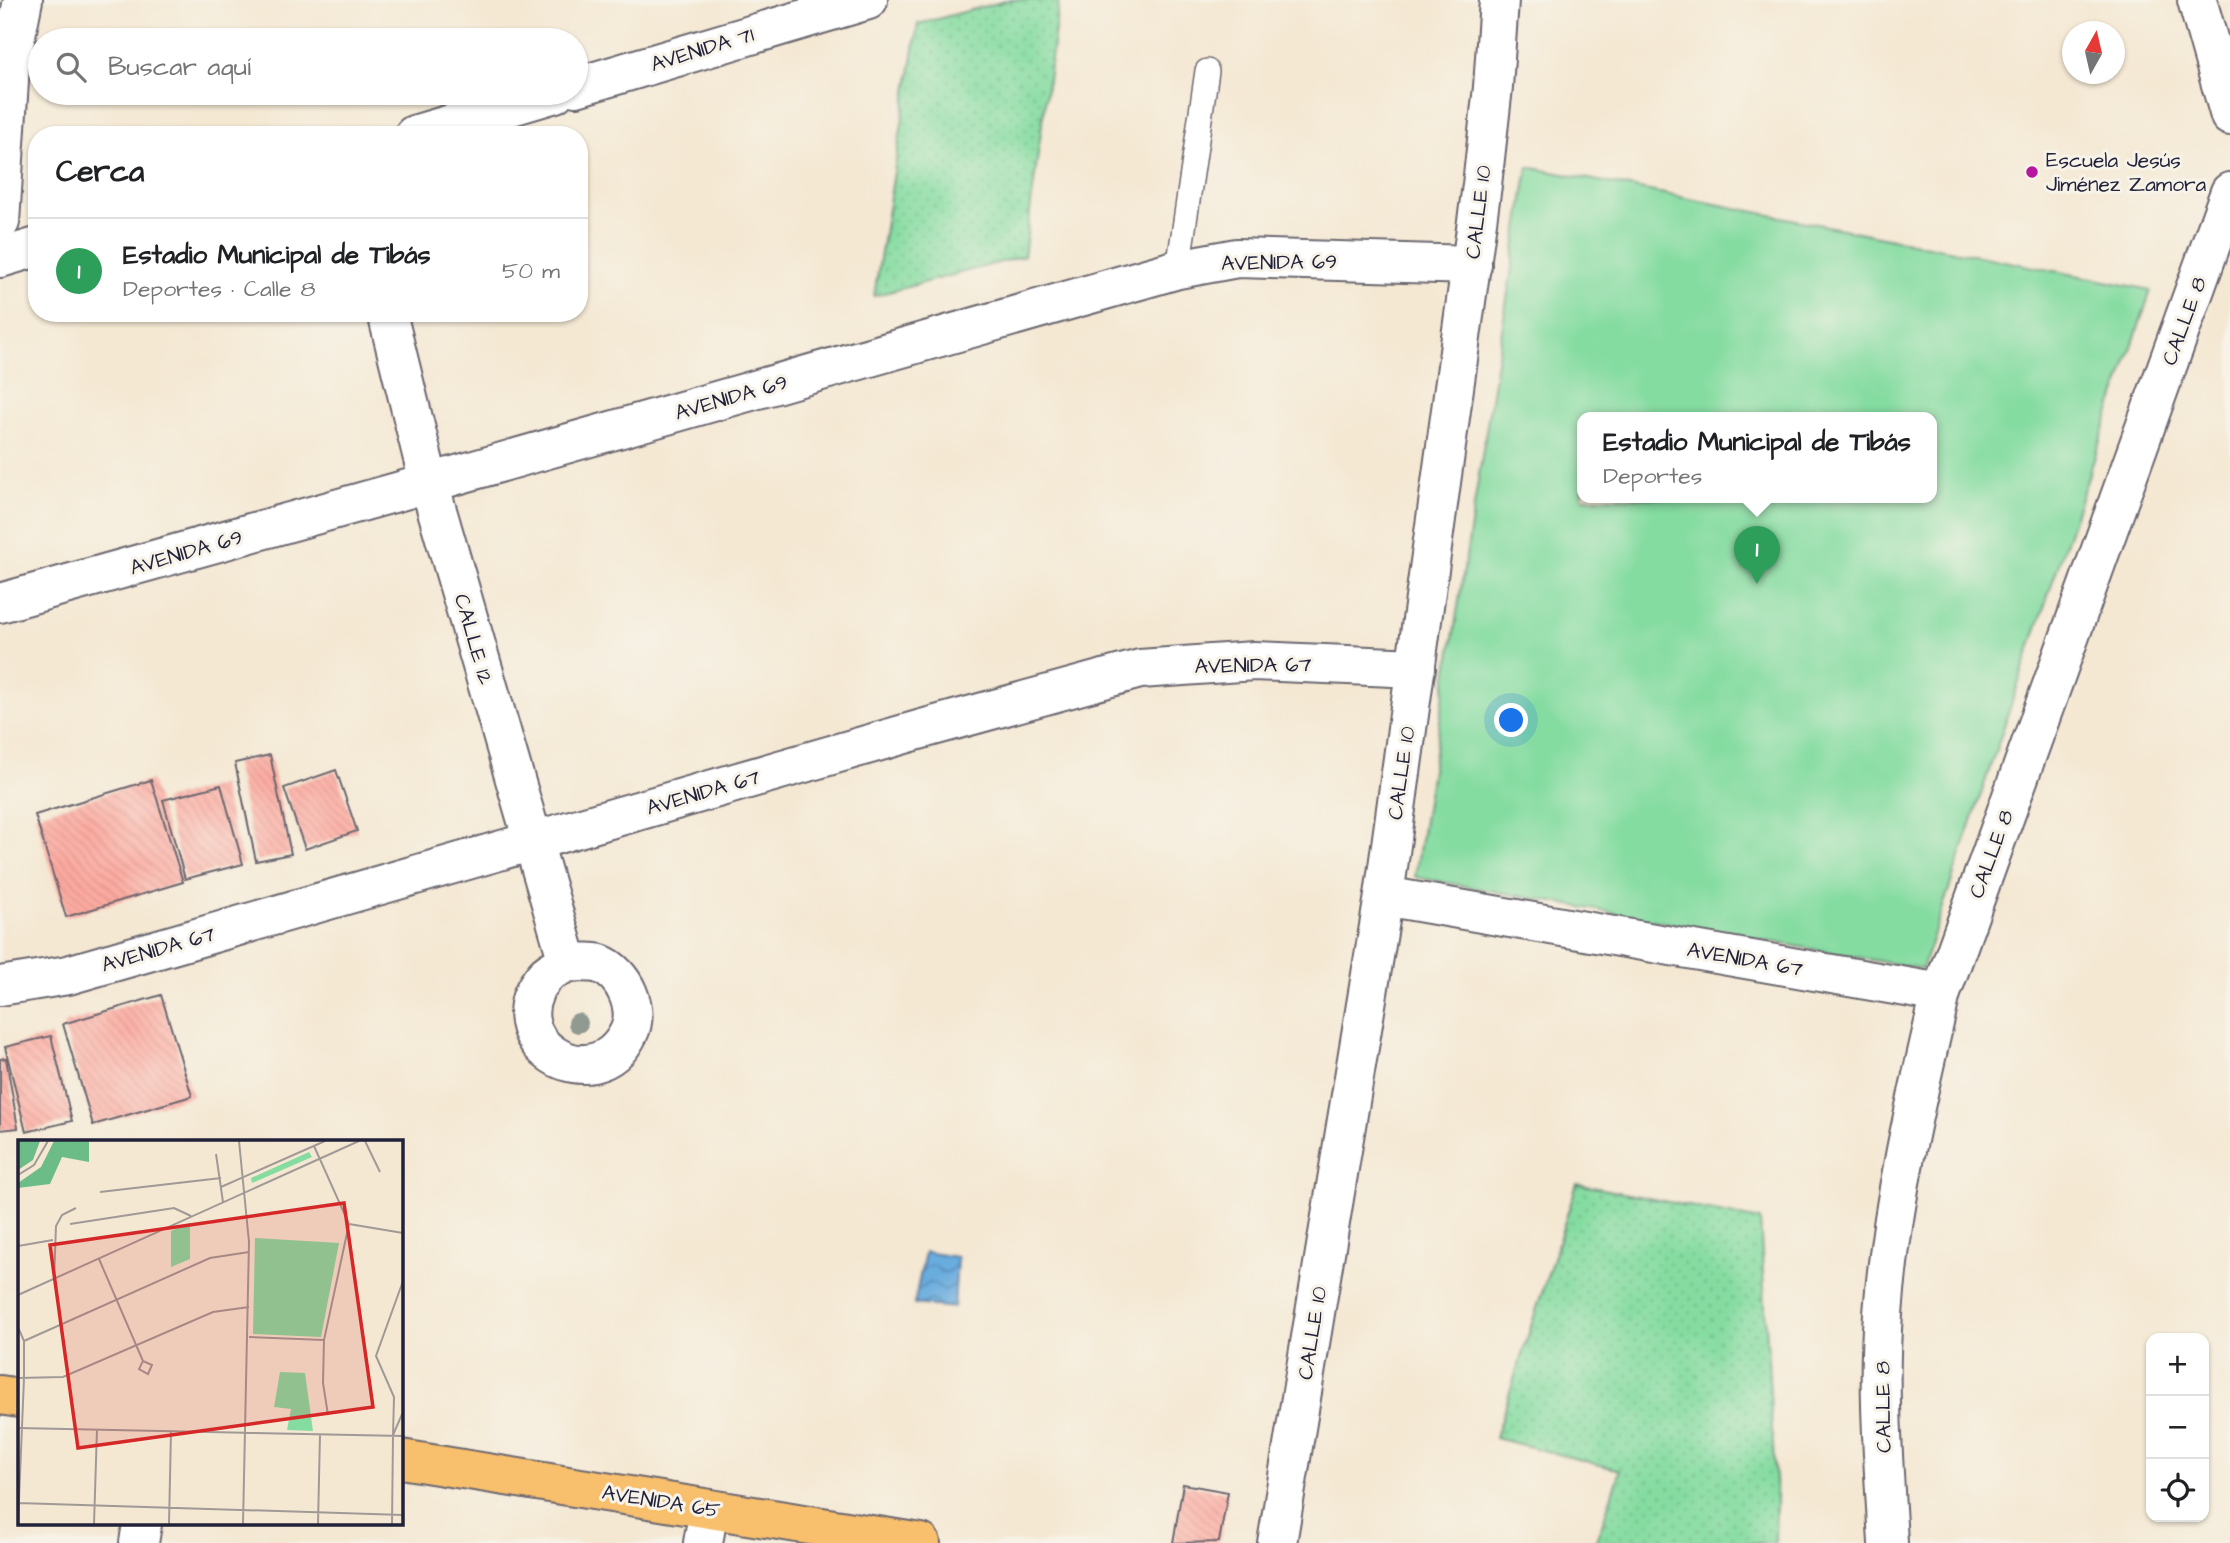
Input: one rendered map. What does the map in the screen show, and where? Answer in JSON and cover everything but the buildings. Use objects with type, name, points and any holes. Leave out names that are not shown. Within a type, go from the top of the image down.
[{"type":"main road","points":[[0,1395],[18,1398]]},
{"type":"main road","name":"AVENIDA 65","points":[[402,1459],[706,1526],[921,1543]]},
{"type":"street","points":[[0,222],[10,65],[23,0]]},
{"type":"street","name":"AVENIDA 71","points":[[588,83],[868,0]]},
{"type":"street","name":"CALLE 10","points":[[1278,1543],[1384,896],[1472,265],[1493,87],[1499,0]]},
{"type":"street","points":[[2197,0],[2230,116]]},
{"type":"street","points":[[444,126],[515,105]]},
{"type":"street","name":"CALLE 8","points":[[1888,1543],[1881,1418],[1883,1315],[1891,1234],[1915,1104],[1941,993],[2230,192]]},
{"type":"street","points":[[0,258],[28,250]]},
{"type":"street","name":"AVENIDA 69","points":[[0,604],[1178,269],[1237,258],[1472,265]]},
{"type":"street","name":"CALLE 12","points":[[389,322],[429,483],[568,962]]},
{"type":"street","name":"AVENIDA 67","points":[[0,986],[68,975],[922,729],[1140,669],[1254,661],[1416,668]]},
{"type":"street","name":"AVENIDA 67","points":[[1384,896],[1941,993]]},
{"type":"lane","points":[[1178,269],[1207,71]]},
{"type":"green space","points":[[1009,0],[1059,0],[1024,256],[874,296],[918,24]]},
{"type":"green space","points":[[1528,167],[2151,290],[1922,969],[1415,877]]},
{"type":"green space","points":[[1577,1184],[1760,1220],[1776,1497],[1775,1543],[1596,1543],[1620,1470],[1495,1438]]},
{"type":"water","points":[[925,1252],[957,1257],[954,1308],[914,1304]]},
{"type":"place","name":"Escuela Jesús Jiménez Zamora","points":[[2032,172]]},
{"type":"place","name":"Estadio Municipal de Tibás","points":[[1757,584]]}]
